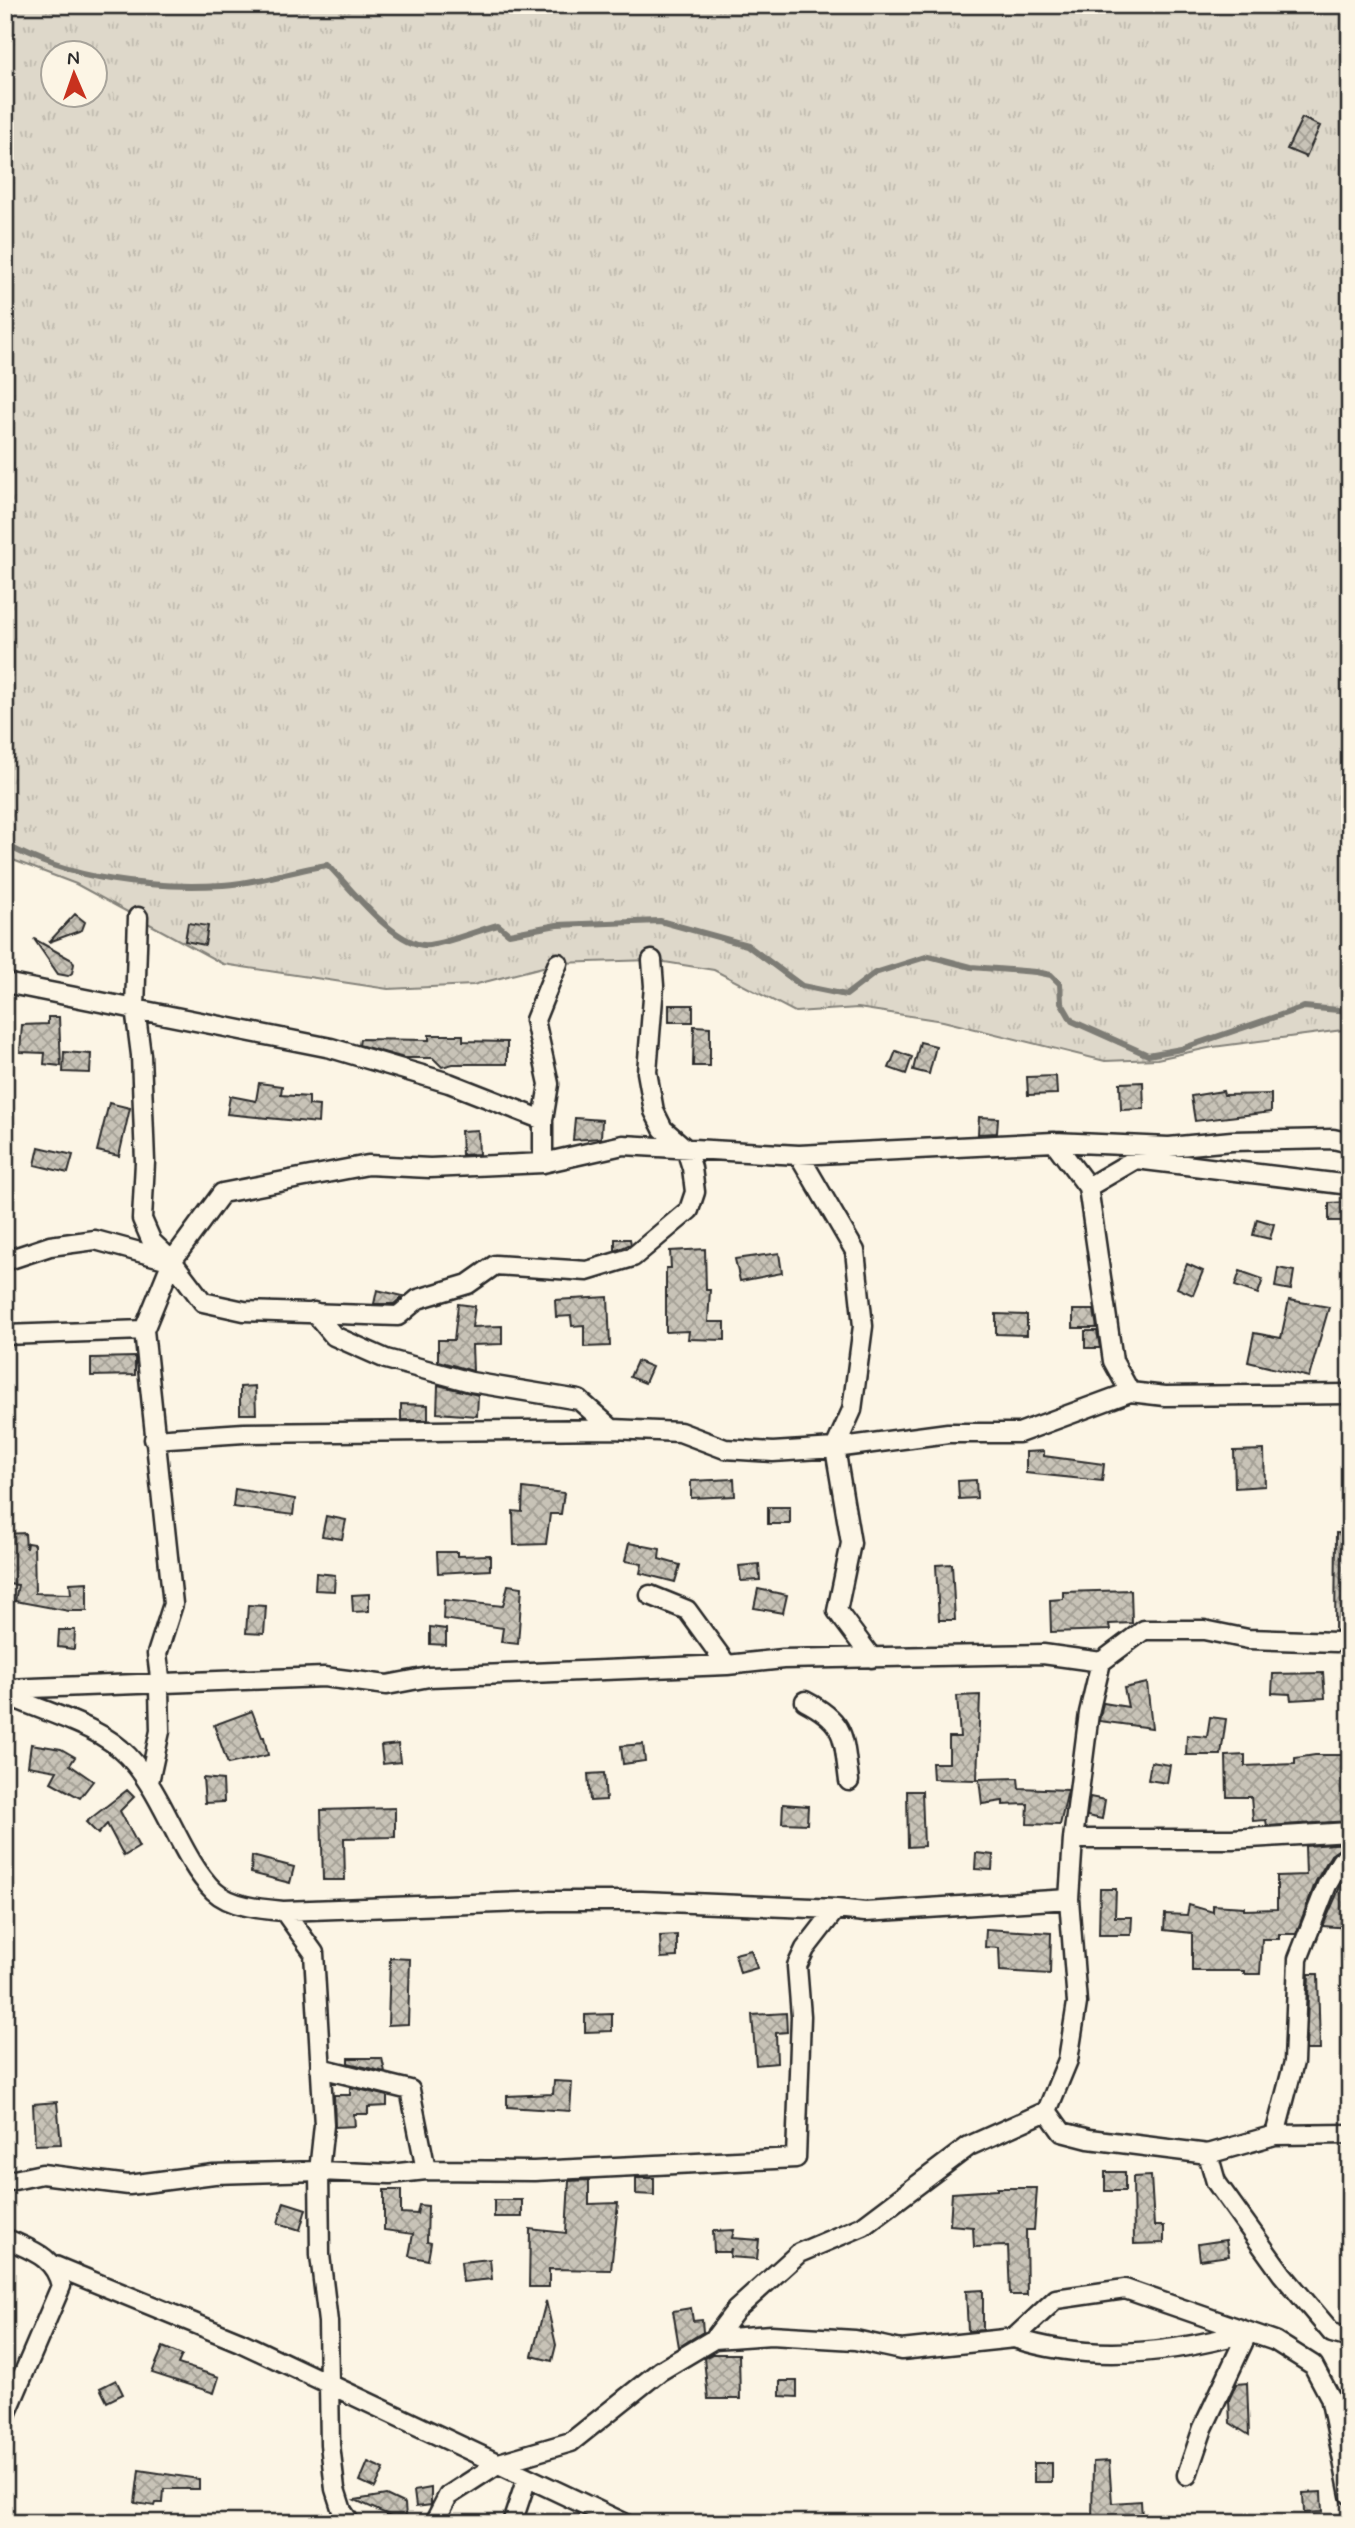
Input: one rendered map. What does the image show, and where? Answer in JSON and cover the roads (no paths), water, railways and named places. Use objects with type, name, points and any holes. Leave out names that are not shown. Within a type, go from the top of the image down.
[{"type":"street","points":[[138,917],[135,1008],[141,1055],[145,1162],[142,1219],[152,1242],[172,1261],[203,1302],[244,1311],[398,1316],[418,1299],[468,1284],[495,1265],[587,1271],[633,1256],[689,1210],[695,1192],[685,1149],[663,1129],[652,1098],[647,1072],[653,986],[652,960]]},
{"type":"street","points":[[543,1163],[543,1119],[549,1084],[535,1020],[558,963]]},
{"type":"street","points":[[5,983],[331,1048],[450,1083],[543,1119]]},
{"type":"street","points":[[149,1782],[160,1731],[161,1685],[158,1654],[173,1604],[144,1329],[172,1261],[222,1193],[368,1165],[430,1168],[543,1163],[623,1145],[799,1156],[1054,1142],[1168,1147],[1232,1141],[1333,1139],[1350,1143]]},
{"type":"street","points":[[1054,1142],[1088,1187],[1113,1361],[1130,1392]]},
{"type":"street","points":[[799,1156],[855,1251],[863,1326],[852,1410],[835,1448],[851,1543],[837,1611],[872,1658]]},
{"type":"street","points":[[1088,1187],[1136,1158],[1350,1185]]},
{"type":"street","points":[[5,1261],[50,1246],[95,1240],[172,1261]]},
{"type":"street","points":[[314,1312],[334,1336],[386,1359],[471,1382],[579,1400],[611,1429]]},
{"type":"street","points":[[5,1335],[144,1329]]},
{"type":"street","points":[[154,1439],[244,1433],[611,1429],[680,1432],[725,1449],[773,1451],[835,1448],[948,1433],[1018,1433],[1130,1392],[1165,1396],[1350,1394]]},
{"type":"street","points":[[650,1595],[687,1610],[727,1665]]},
{"type":"street","points":[[434,2523],[448,2496],[499,2463],[571,2442],[660,2371],[714,2339],[736,2310],[799,2253],[863,2226],[969,2146],[1047,2111],[1068,2060],[1077,2003],[1069,1899],[1073,1839],[1089,1713],[1101,1662],[1144,1630],[1204,1630],[1261,1639],[1336,1642],[1350,1639]]},
{"type":"street","points":[[5,1692],[324,1677],[387,1685],[429,1677],[727,1665],[783,1659],[1043,1654],[1101,1662]]},
{"type":"street","points":[[5,1692],[89,1729],[126,1754],[149,1782],[190,1857],[214,1891],[253,1907],[284,1912],[549,1901],[642,1901],[865,1912],[1069,1899]]},
{"type":"street","points":[[805,1701],[829,1714],[836,1723],[843,1739],[849,1781]]},
{"type":"street","points":[[1073,1839],[1232,1839],[1350,1832]]},
{"type":"street","points":[[1275,2135],[1294,2062],[1298,1959],[1326,1885],[1341,1861],[1350,1857]]},
{"type":"street","points":[[5,2182],[42,2174],[129,2185],[214,2174],[534,2171],[796,2158],[801,2016],[797,1966],[804,1949],[836,1909]]},
{"type":"street","points":[[284,1912],[314,1953],[324,2125],[319,2171],[320,2255],[328,2322],[328,2384],[335,2489],[342,2511],[350,2523]]},
{"type":"street","points":[[320,2068],[410,2090],[426,2170]]},
{"type":"street","points":[[1047,2111],[1062,2132],[1089,2139],[1208,2154],[1275,2135],[1350,2134]]},
{"type":"street","points":[[1208,2154],[1216,2182],[1282,2274],[1332,2333],[1350,2338]]},
{"type":"street","points":[[5,2238],[46,2257],[55,2266],[240,2342],[624,2523]]},
{"type":"street","points":[[5,2417],[61,2286],[55,2266]]},
{"type":"street","points":[[1014,2338],[1056,2299],[1125,2289],[1275,2341],[1313,2365],[1330,2396],[1350,2495]]},
{"type":"street","points":[[714,2339],[771,2335],[855,2340],[901,2350],[1014,2338],[1042,2347],[1124,2352],[1170,2350],[1248,2332]]},
{"type":"street","points":[[1186,2475],[1202,2428],[1248,2332]]},
{"type":"street","points":[[512,2523],[527,2479]]},
{"type":"waterway","points":[[5,844],[30,856],[83,874],[111,880],[168,885],[236,884],[328,865],[374,915],[402,937],[416,944],[437,944],[498,925],[509,934],[557,925],[660,921],[747,945],[802,986],[846,995],[875,973],[929,956],[971,967],[1036,972],[1051,975],[1060,984],[1061,1002],[1072,1021],[1148,1055],[1181,1049],[1304,1007],[1350,1011]]}]
